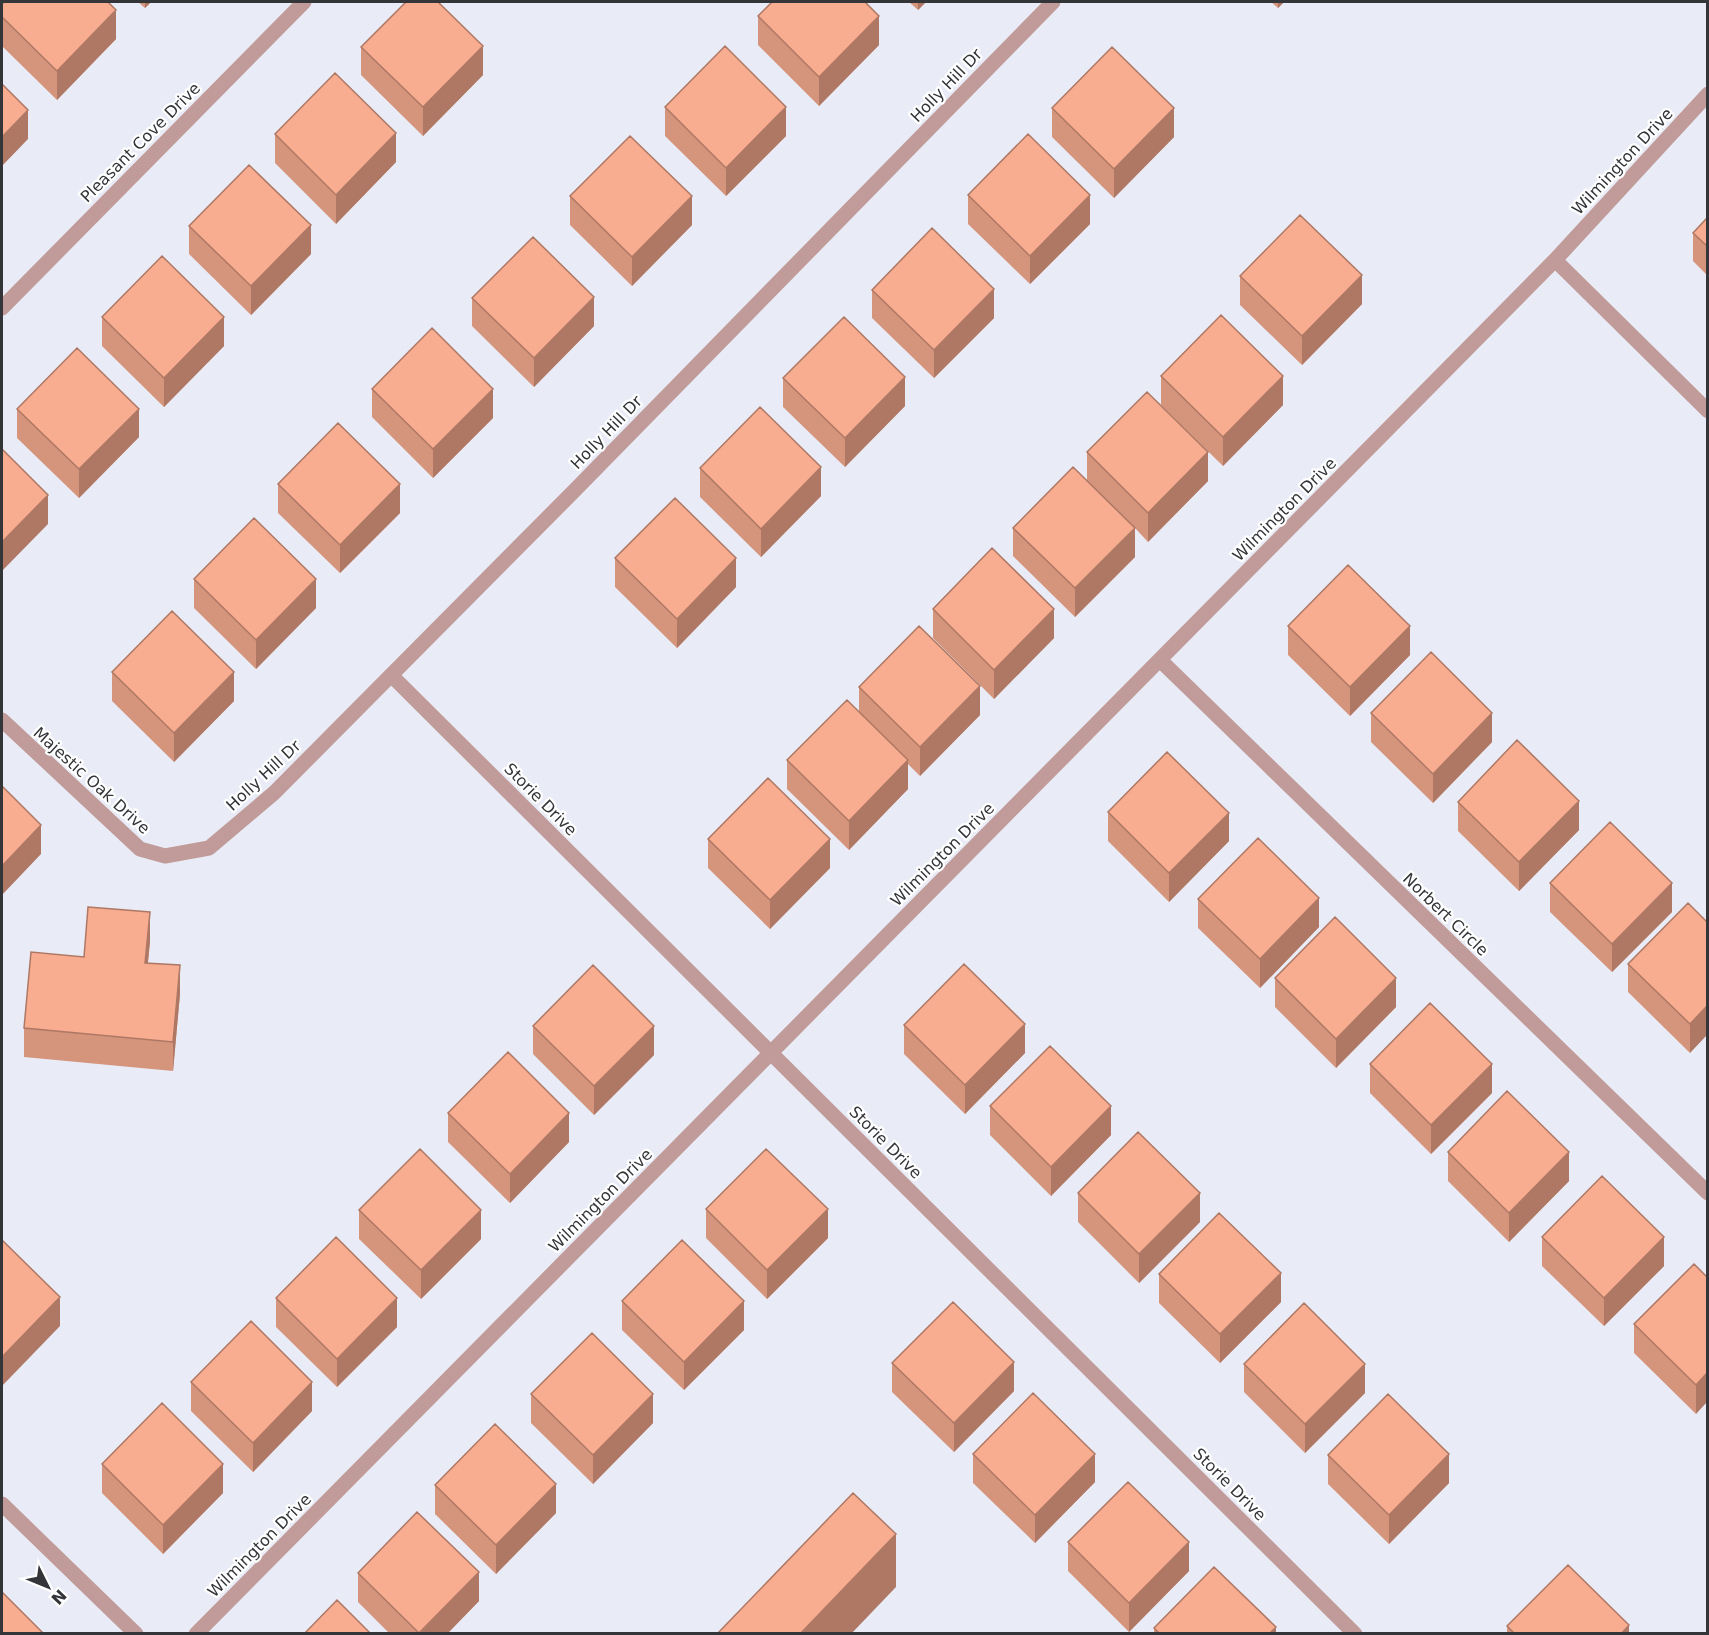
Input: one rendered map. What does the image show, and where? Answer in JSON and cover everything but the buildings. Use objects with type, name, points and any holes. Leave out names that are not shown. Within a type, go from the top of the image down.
[{"type":"street","name":"Pleasant Cove Drive","points":[[2,308],[304,2]]},
{"type":"street","name":"Holly Hill Dr","points":[[165,856],[209,848],[274,793],[574,491],[1053,2]]},
{"type":"street","name":"Wilmington Drive","points":[[196,1634],[1555,260],[1707,94]]},
{"type":"street","points":[[1555,260],[1707,411]]},
{"type":"street","name":"Norbert Circle","points":[[1160,660],[1707,1193]]},
{"type":"street","name":"Storie Drive","points":[[391,675],[1355,1634]]},
{"type":"street","name":"Majestic Oak Drive","points":[[2,720],[140,849],[165,856]]},
{"type":"street","points":[[2,1504],[136,1634]]}]
